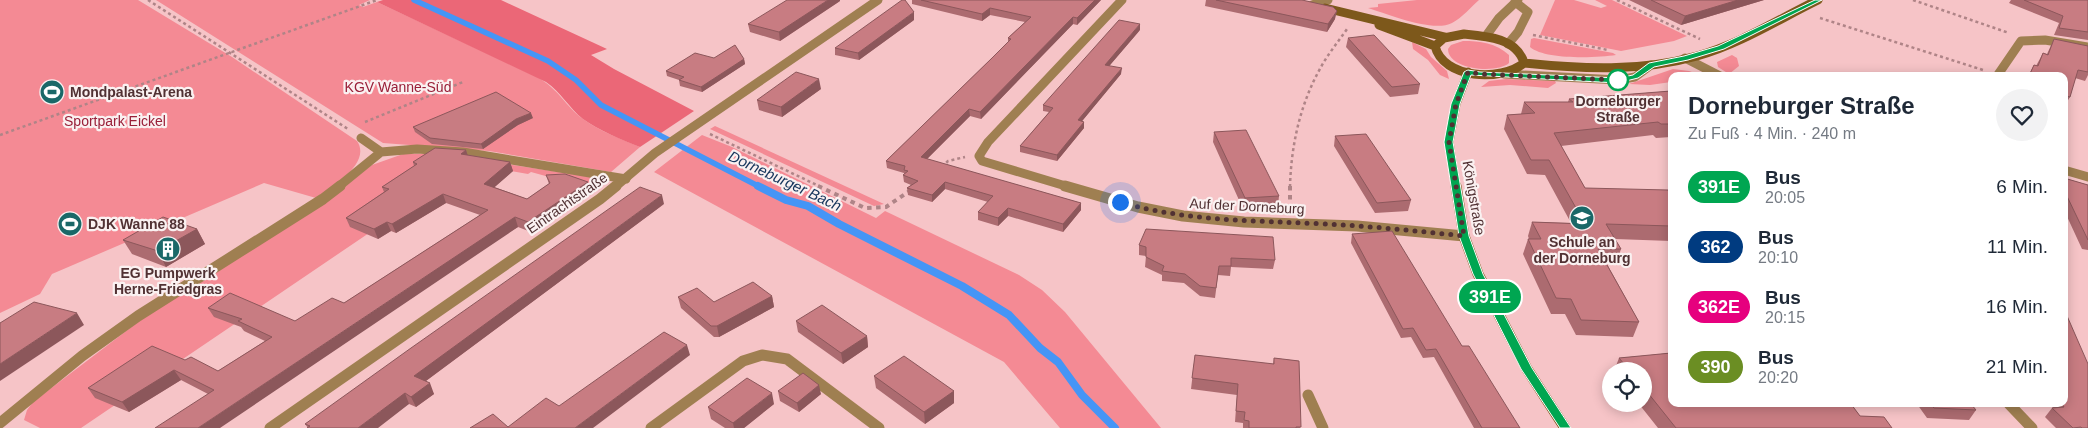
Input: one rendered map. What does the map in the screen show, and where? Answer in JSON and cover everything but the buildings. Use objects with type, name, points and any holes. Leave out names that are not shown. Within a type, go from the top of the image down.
[{"type":"street","name":"Eintrachtstraße","points":[[270,428],[600,199],[655,153],[878,0]]},
{"type":"street","points":[[979,156],[988,142],[1122,0]]},
{"type":"street","points":[[1328,0],[1308,4],[1445,38],[1464,34],[1486,36],[1508,44],[1520,53],[1524,63]]},
{"type":"street","points":[[1524,63],[1596,68],[1651,65],[1685,58],[1721,48],[1818,0]]},
{"type":"street","points":[[1486,36],[1499,18],[1517,1],[1528,12],[1518,32],[1508,44]]},
{"type":"street","points":[[1355,15],[1435,46]]},
{"type":"street","points":[[1445,38],[1435,46],[1434,51],[1441,60],[1468,72],[1487,75],[1504,74],[1618,80],[1635,77],[1651,65]]},
{"type":"street","points":[[1999,72],[2017,44],[2028,40],[2056,41],[2088,47]]},
{"type":"street","points":[[1685,58],[1712,72]]},
{"type":"street","points":[[1504,74],[1520,68],[1524,63]]},
{"type":"street","name":"Königstraße","points":[[1468,72],[1456,104],[1449,142],[1464,236],[1478,274],[1527,369],[1565,428]]},
{"type":"street","points":[[361,138],[381,152]]},
{"type":"street","points":[[0,423],[82,356],[130,322],[323,199],[381,152],[417,150],[463,152],[626,179]]},
{"type":"street","name":"Auf der Dorneburg","points":[[979,156],[982,161],[992,165],[1152,210],[1223,220],[1357,226],[1464,236]]},
{"type":"street","points":[[2068,171],[2088,177]]},
{"type":"street","points":[[652,428],[743,361],[762,355],[787,359],[879,428]]},
{"type":"street","points":[[1308,395],[1323,428]]},
{"type":"street","points":[[2012,407],[2032,428]]},
{"type":"path","points":[[148,0],[361,138]]},
{"type":"path","points":[[0,135],[377,0]]},
{"type":"path","points":[[1617,0],[1701,39]]},
{"type":"path","points":[[1913,0],[2028,40]]},
{"type":"path","points":[[1796,10],[1988,72]]},
{"type":"path","points":[[1290,223],[1292,142],[1318,73],[1349,25],[1348,22],[1355,15]]},
{"type":"path","points":[[1527,34],[1609,50]]},
{"type":"path","points":[[358,126],[463,82]]},
{"type":"path","points":[[694,126],[865,208],[886,207],[916,187]]},
{"type":"path","points":[[348,130],[353,128]]},
{"type":"path","points":[[938,171],[948,161],[955,158],[979,156]]},
{"type":"green space","name":"Sportpark Eickel","points":[[0,0],[138,0],[232,57],[357,141],[360,149],[359,158],[348,174],[316,198],[264,183],[52,274],[40,294],[0,313]]},
{"type":"green space","name":"KGV Wanne-Süd","points":[[156,0],[370,0],[359,5],[363,7],[377,2],[537,77],[551,87],[577,114],[589,123],[640,147],[611,172],[489,151],[383,143]]},
{"type":"green space","points":[[1417,0],[1479,0],[1452,23],[1434,26],[1410,22],[1368,8],[1378,7],[1378,4]]},
{"type":"green space","points":[[1555,0],[1574,0],[1601,8],[1607,6],[1595,0],[1612,0],[1687,36],[1674,41],[1621,51],[1540,35]]},
{"type":"green space","points":[[1534,38],[1616,55],[1571,57],[1547,54],[1530,47],[1531,39]]},
{"type":"green space","points":[[1463,41],[1482,42],[1493,45],[1509,55],[1509,63],[1503,66],[1484,69],[1464,66],[1450,56],[1448,49],[1451,45]]},
{"type":"green space","points":[[1412,42],[1426,49],[1431,57],[1447,71],[1449,79],[1440,75],[1428,60],[1413,49]]},
{"type":"green space","points":[[1732,55],[1737,58],[1739,66],[1732,72],[1726,72],[1718,67],[1717,62]]},
{"type":"green space","points":[[1673,69],[1692,72],[1668,72],[1668,82],[1650,85],[1629,84]]},
{"type":"green space","points":[[1506,79],[1555,81],[1556,83],[1548,88],[1510,85],[1481,87],[1489,81]]},
{"type":"green space","points":[[715,126],[884,204],[874,206],[710,129]]},
{"type":"green space","points":[[702,135],[732,147],[876,218],[885,211],[1019,275],[1042,290],[1065,312],[1161,428],[1060,428],[1004,362],[654,172]]},
{"type":"green space","points":[[403,154],[441,154],[604,179],[593,189],[531,172],[528,174],[471,164],[81,428],[40,428],[24,420],[27,410],[33,402],[138,322],[372,165]]},
{"type":"shaded area","points":[[383,0],[501,0],[607,49],[591,55],[694,111],[640,147],[603,131],[583,119],[546,82],[377,2]]},
{"type":"waterway","name":"Dorneburger Bach","points":[[414,0],[548,61],[576,80],[601,105],[760,187]]},
{"type":"waterway","name":"Dorneburger Bach","points":[[760,187],[786,200],[808,206],[839,224],[962,286],[1009,315],[1040,348],[1058,362],[1082,395],[1115,428]]},
{"type":"bus line","name":"391E","points":[[1565,428],[1555,416],[1527,369],[1478,274],[1464,236],[1449,142],[1456,104],[1468,72],[1493,75],[1618,80],[1635,77],[1651,65],[1721,48],[1818,0]]},
{"type":"place","name":"Dorneburger Straße","points":[[1618,80]]},
{"type":"place","name":"Mondpalast-Arena","points":[[52,92]]},
{"type":"place","name":"Schule an der Dorneburg","points":[[1582,218]]},
{"type":"place","name":"DJK Wanne 88","points":[[70,224]]},
{"type":"place","name":"EG Pumpwerk Herne-Friedgras","points":[[168,249]]},
{"type":"route","points":[[1120,202],[1160,212],[1223,220],[1357,226],[1464,236],[1449,142],[1456,104],[1468,72],[1493,75],[1618,80]]}]
